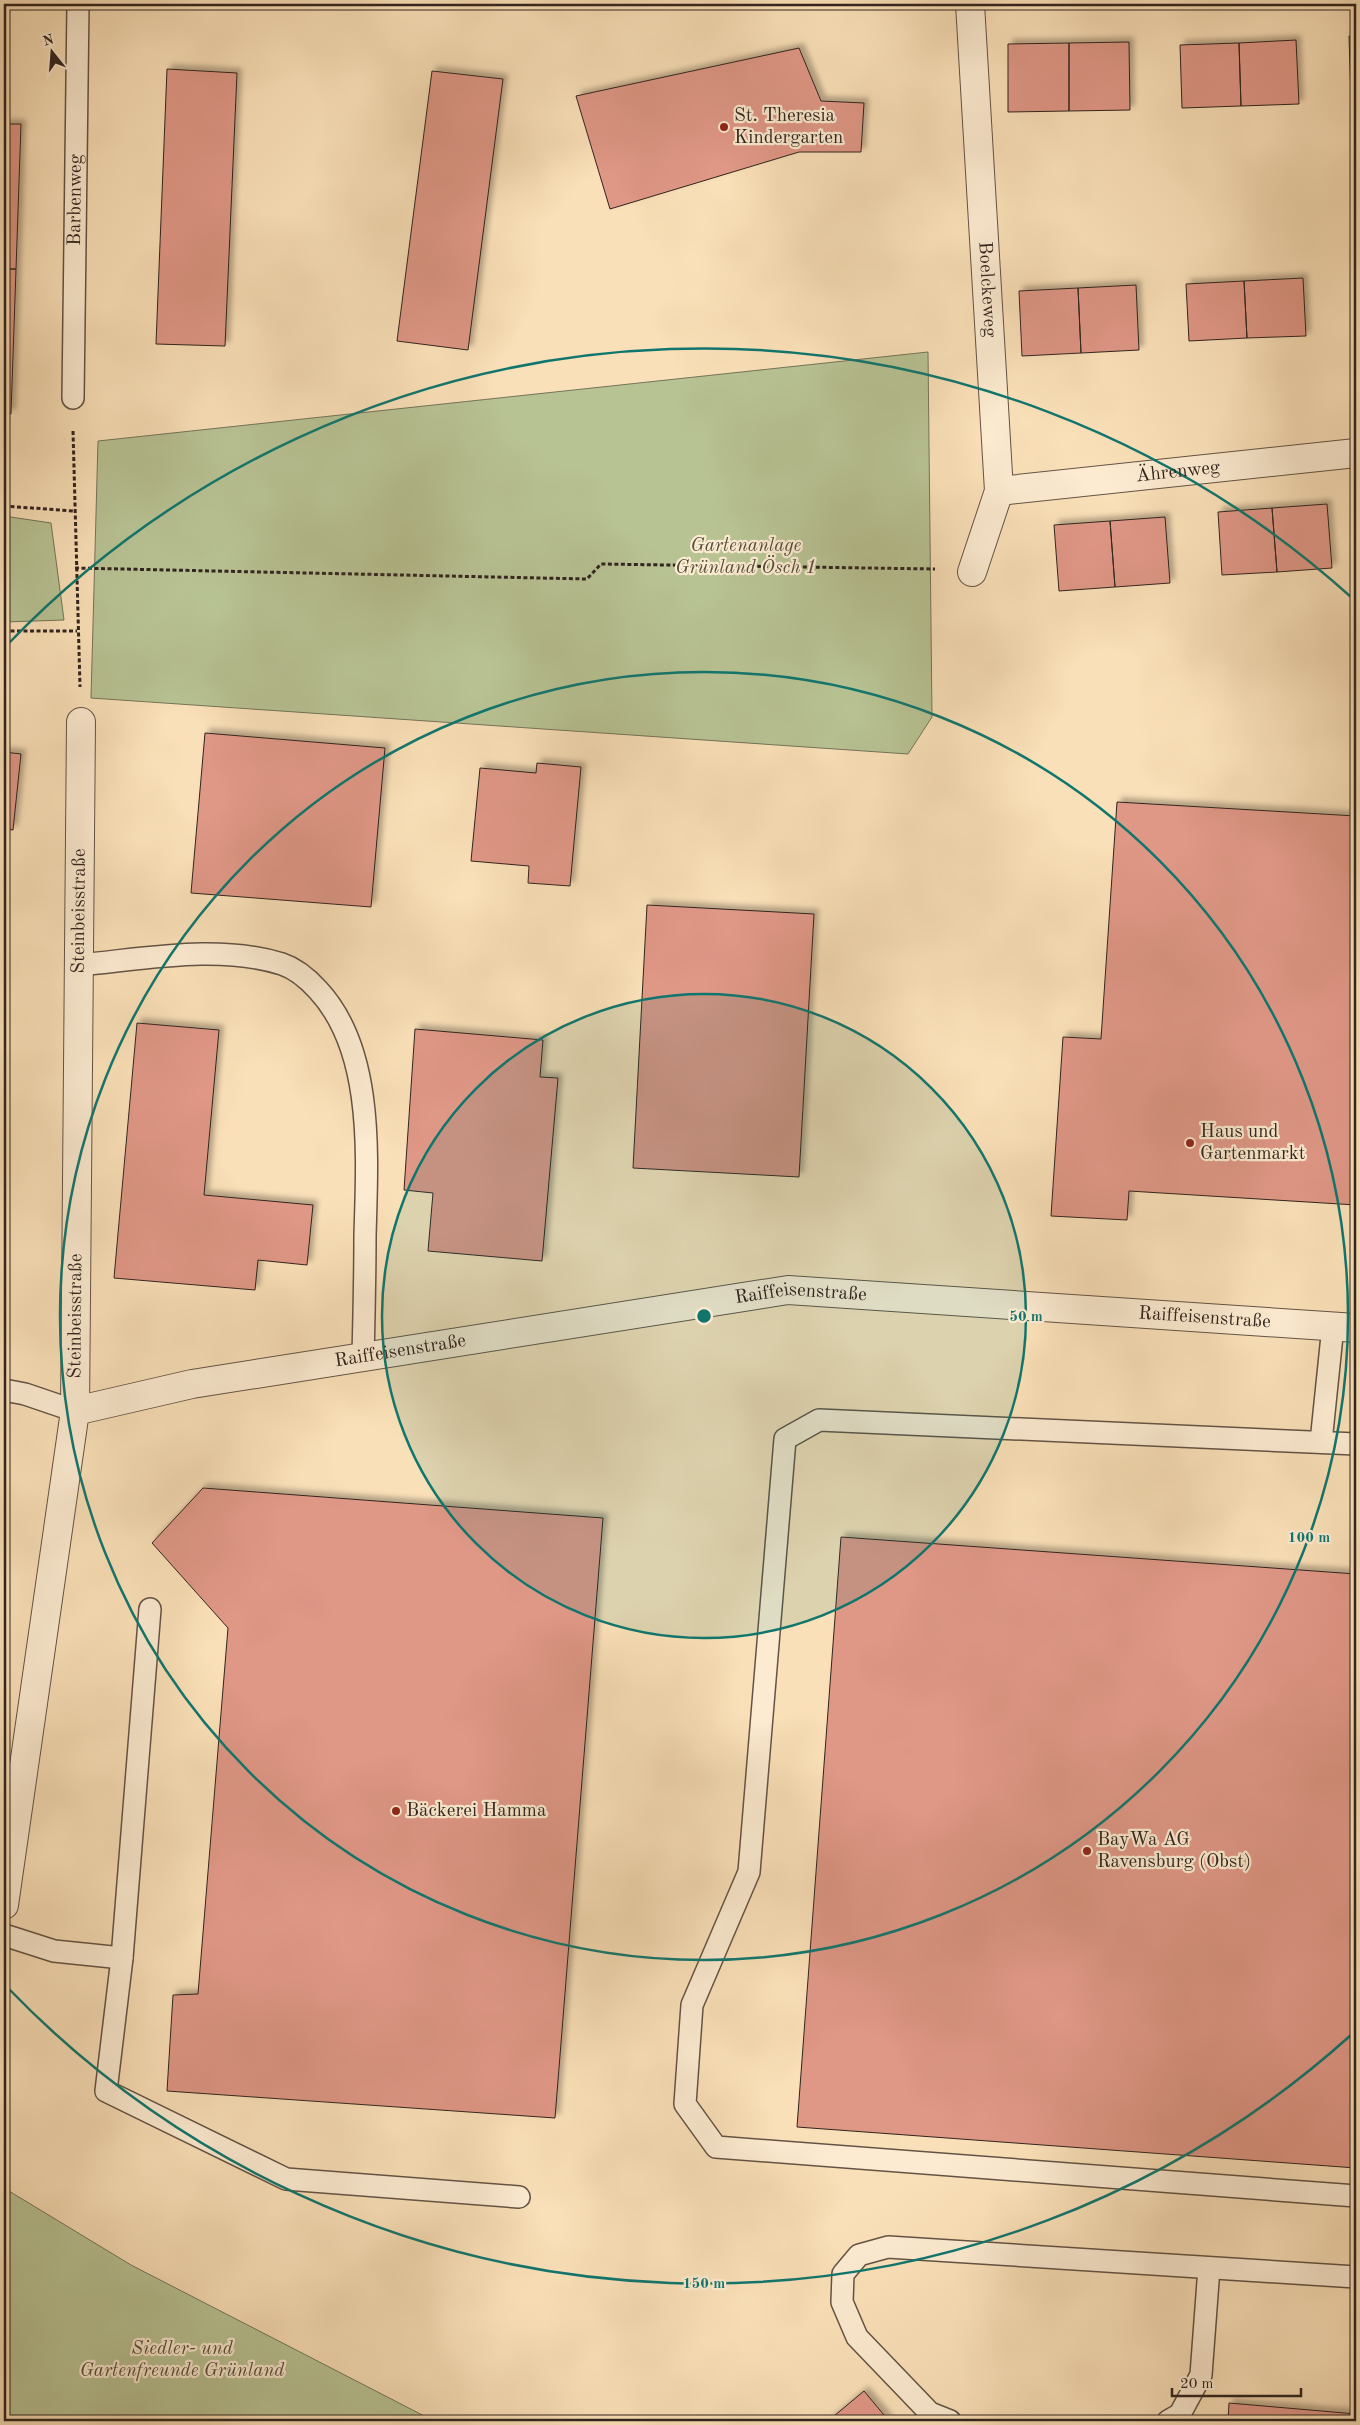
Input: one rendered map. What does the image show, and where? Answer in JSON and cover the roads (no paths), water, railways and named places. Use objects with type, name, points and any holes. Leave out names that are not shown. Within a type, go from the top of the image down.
[{"type":"street","name":"Boelckeweg","points":[[970,4],[999,491],[972,572]]},
{"type":"street","name":"Ährenweg","points":[[999,491],[1356,453]]},
{"type":"street","name":"Steinbeisstraße","points":[[4,1905],[76,1411],[81,722]]},
{"type":"street","name":"Raiffeisenstraße","points":[[76,1411],[192,1384],[788,1290],[1344,1327]]},
{"type":"lane","name":"Barbenweg","points":[[73,398],[78,4]]},
{"type":"lane","points":[[79,965],[192,955],[255,957],[284,965],[306,977],[330,1002],[350,1041],[362,1094],[367,1153],[363,1357]]},
{"type":"lane","points":[[1321,1442],[1344,1327]]},
{"type":"lane","points":[[4,1390],[25,1394],[76,1411]]},
{"type":"lane","points":[[1356,1444],[819,1420],[785,1439],[749,1872],[692,2005],[685,2104],[716,2147],[1356,2196]]},
{"type":"lane","points":[[150,1609],[122,1958],[106,2091],[286,2179],[519,2197]]},
{"type":"lane","points":[[4,1935],[54,1951],[122,1958]]},
{"type":"lane","points":[[950,2421],[930,2413],[857,2338],[842,2302],[843,2274],[859,2255],[888,2247],[1356,2277]]},
{"type":"lane","points":[[1168,2421],[1180,2414],[1201,2375],[1209,2268]]},
{"type":"place","name":"St. Theresia Kindergarten","points":[[724,127]]},
{"type":"place","name":"Haus und Gartenmarkt","points":[[1190,1143]]},
{"type":"place","name":"Bäckerei Hamma","points":[[396,1811]]},
{"type":"place","name":"BayWa AG Ravensburg (Obst)","points":[[1087,1851]]},
{"type":"park label","name":"Gartenanlage Grünland Ösch 1","points":[[746,557]]},
{"type":"park label","name":"Siedler- und Gartenfreunde Grünland","points":[[182,2360]]}]
